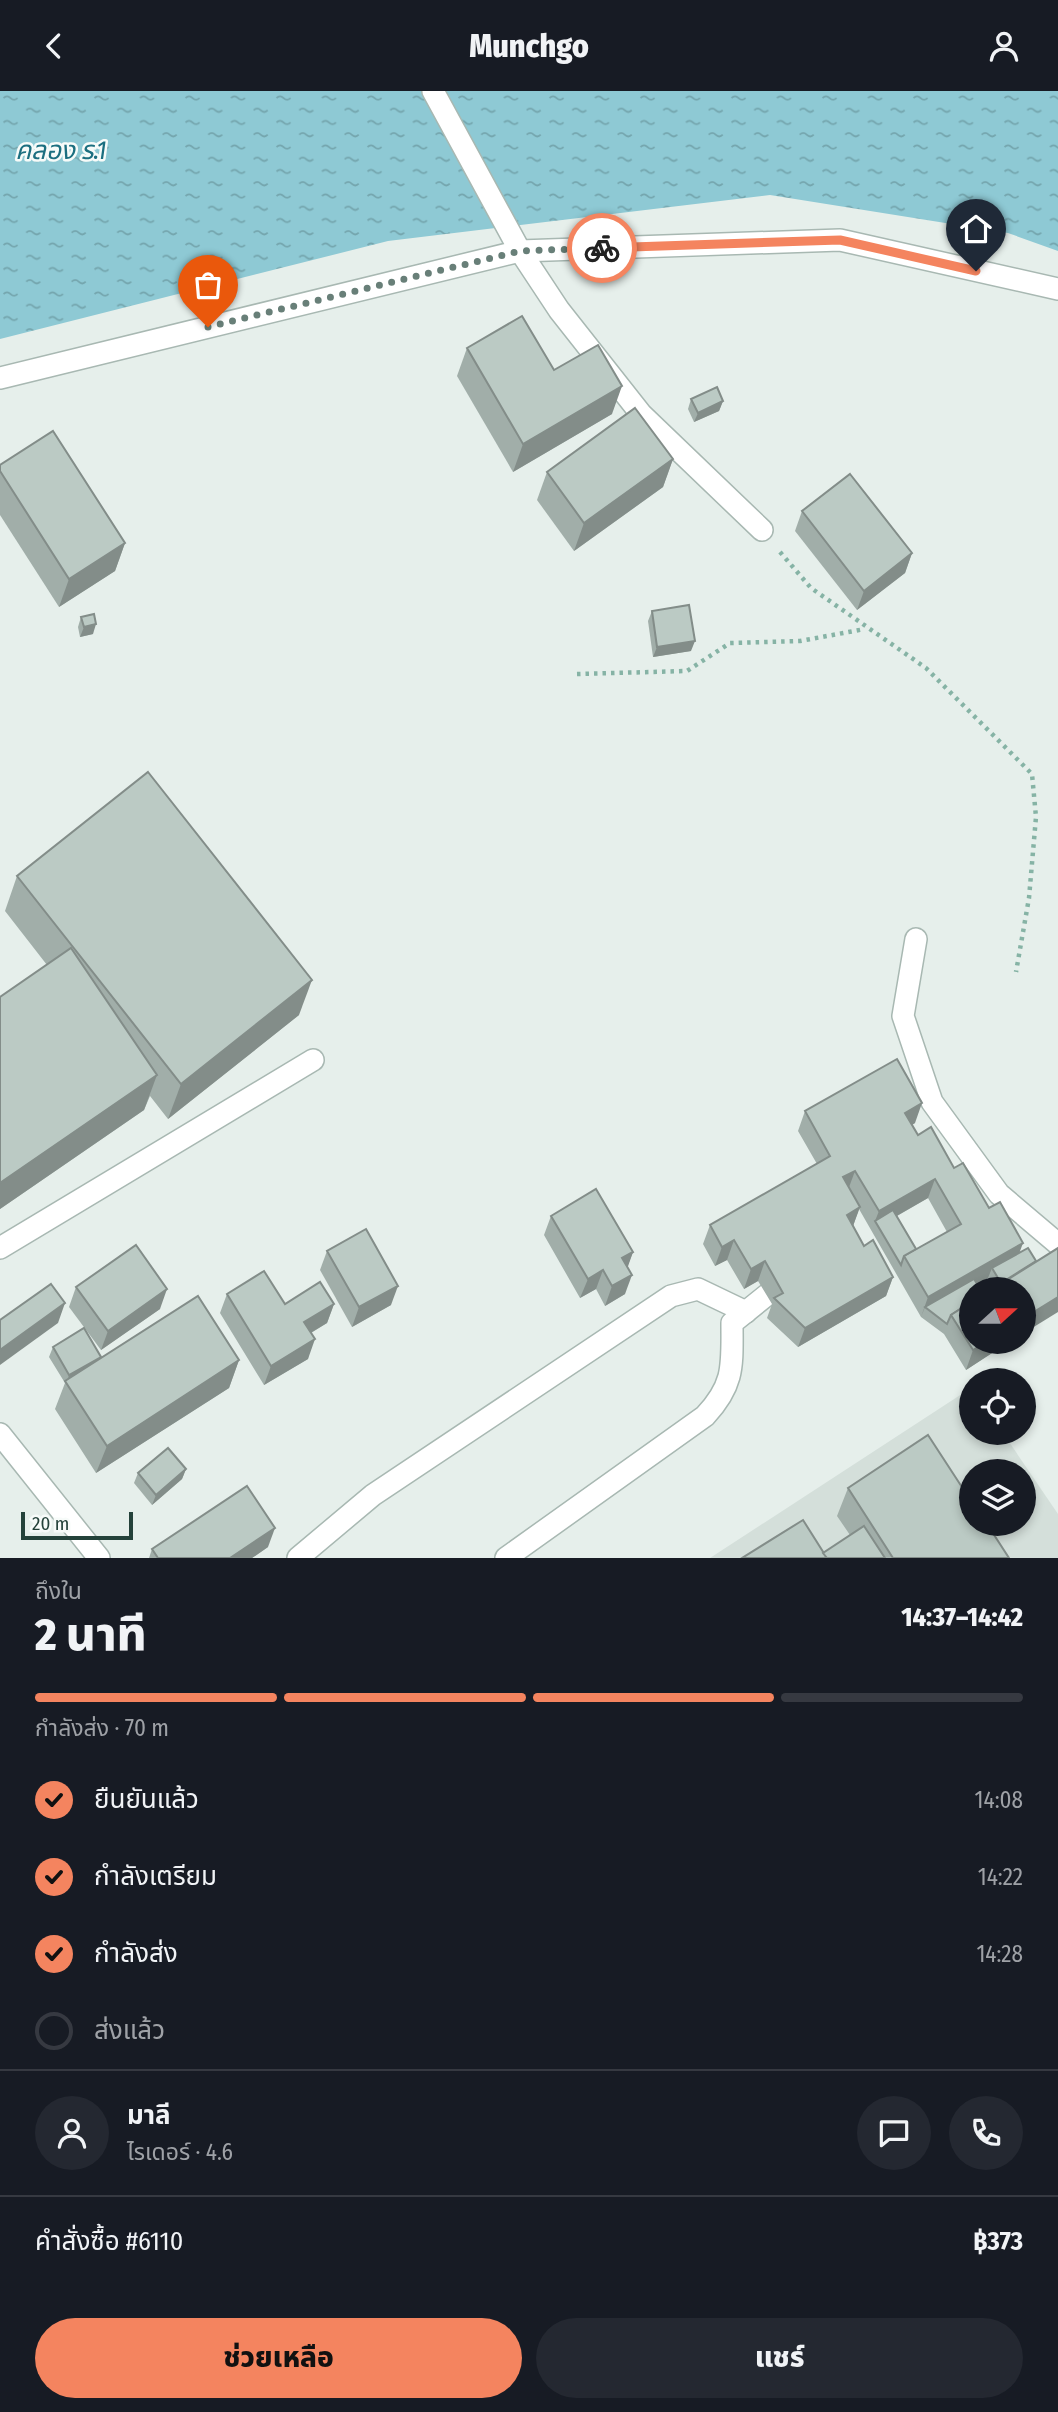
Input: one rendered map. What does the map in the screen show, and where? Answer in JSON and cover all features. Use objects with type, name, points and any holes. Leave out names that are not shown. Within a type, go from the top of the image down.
[{"type":"street","points":[[433,91],[520,251],[559,310],[642,414],[762,530]]},
{"type":"street","points":[[0,378],[520,251],[840,240],[1058,289]]},
{"type":"street","points":[[916,939],[903,1016],[932,1102],[999,1194],[1058,1244]]},
{"type":"street","points":[[0,1248],[313,1060]]},
{"type":"street","points":[[506,1558],[705,1416],[724,1396],[732,1363],[732,1323],[809,1261]]},
{"type":"street","points":[[298,1558],[373,1495],[671,1296],[698,1289],[746,1313]]},
{"type":"street","points":[[0,1434],[99,1558]]},
{"type":"path","points":[[762,530],[811,588],[866,629],[926,668],[1032,774],[1036,817],[1030,898],[1016,972]]},
{"type":"path","points":[[577,674],[687,671],[730,643],[800,641],[866,629]]},
{"type":"shaded area","points":[[959,1396],[959,1445],[1011,1445],[1021,1459],[959,1459],[959,1536],[1036,1536],[1036,1482],[1058,1514],[1058,1558],[710,1558]]},
{"type":"water","name":"คลอง ร.1","points":[[0,91],[1058,91],[1058,251],[1008,233],[770,195],[388,241],[0,339]]},
{"type":"building","points":[[522,316],[554,370],[598,345],[622,386],[523,444],[467,348]]},
{"type":"building","points":[[717,387],[723,401],[698,413],[691,399]]},
{"type":"building","points":[[635,408],[673,459],[584,523],[547,472]]},
{"type":"building","points":[[53,431],[125,543],[69,579],[0,471],[0,465]]},
{"type":"building","points":[[850,474],[912,553],[864,591],[802,511]]},
{"type":"building","points":[[689,605],[695,641],[657,647],[652,611]]},
{"type":"building","points":[[94,614],[96,624],[84,627],[81,617]]},
{"type":"building","points":[[148,772],[312,980],[181,1084],[17,876]]},
{"type":"building","points":[[71,948],[157,1075],[0,1183],[0,997]]},
{"type":"building","points":[[897,1059],[922,1103],[905,1113],[918,1135],[931,1127],[954,1168],[963,1163],[989,1208],[1000,1202],[1023,1243],[928,1297],[904,1256],[961,1224],[935,1179],[879,1211],[855,1171],[843,1177],[860,1207],[847,1215],[864,1246],[873,1240],[893,1277],[805,1328],[774,1298],[783,1293],[765,1261],[751,1269],[734,1240],[722,1247],[710,1225],[830,1156],[805,1111]]},
{"type":"building","points":[[596,1189],[633,1252],[622,1258],[632,1275],[612,1286],[603,1270],[588,1279],[551,1216]]},
{"type":"building","points":[[893,1210],[916,1249],[904,1256],[901,1265],[875,1221]]},
{"type":"building","points":[[366,1229],[398,1286],[359,1307],[327,1251]]},
{"type":"building","points":[[136,1245],[167,1289],[108,1331],[76,1287]]},
{"type":"building","points":[[1028,1248],[1036,1261],[1011,1277],[997,1277],[992,1268]]},
{"type":"building","points":[[1058,1248],[1058,1297],[1036,1311],[1036,1277],[1012,1277]]},
{"type":"building","points":[[264,1271],[285,1304],[320,1282],[334,1304],[304,1322],[315,1339],[271,1366],[227,1294]]},
{"type":"building","points":[[51,1284],[65,1303],[0,1350],[0,1320]]},
{"type":"building","points":[[959,1288],[959,1310],[951,1315],[947,1324],[925,1307]]},
{"type":"building","points":[[198,1296],[239,1360],[107,1446],[65,1381]]},
{"type":"building","points":[[959,1310],[959,1328],[951,1315]]},
{"type":"building","points":[[84,1328],[101,1357],[69,1375],[53,1347]]},
{"type":"building","points":[[928,1435],[959,1483],[959,1536],[995,1536],[1009,1558],[893,1558],[848,1488]]},
{"type":"building","points":[[168,1448],[186,1469],[156,1495],[138,1473]]},
{"type":"building","points":[[247,1486],[275,1528],[230,1558],[158,1558],[152,1549]]},
{"type":"building","points":[[803,1520],[827,1558],[742,1558]]},
{"type":"building","points":[[864,1526],[885,1558],[827,1558],[823,1553]]},
{"type":"way so far","points":[[208,327],[520,251],[602,248]]},
{"type":"route","points":[[602,248],[840,240],[976,271]]}]
